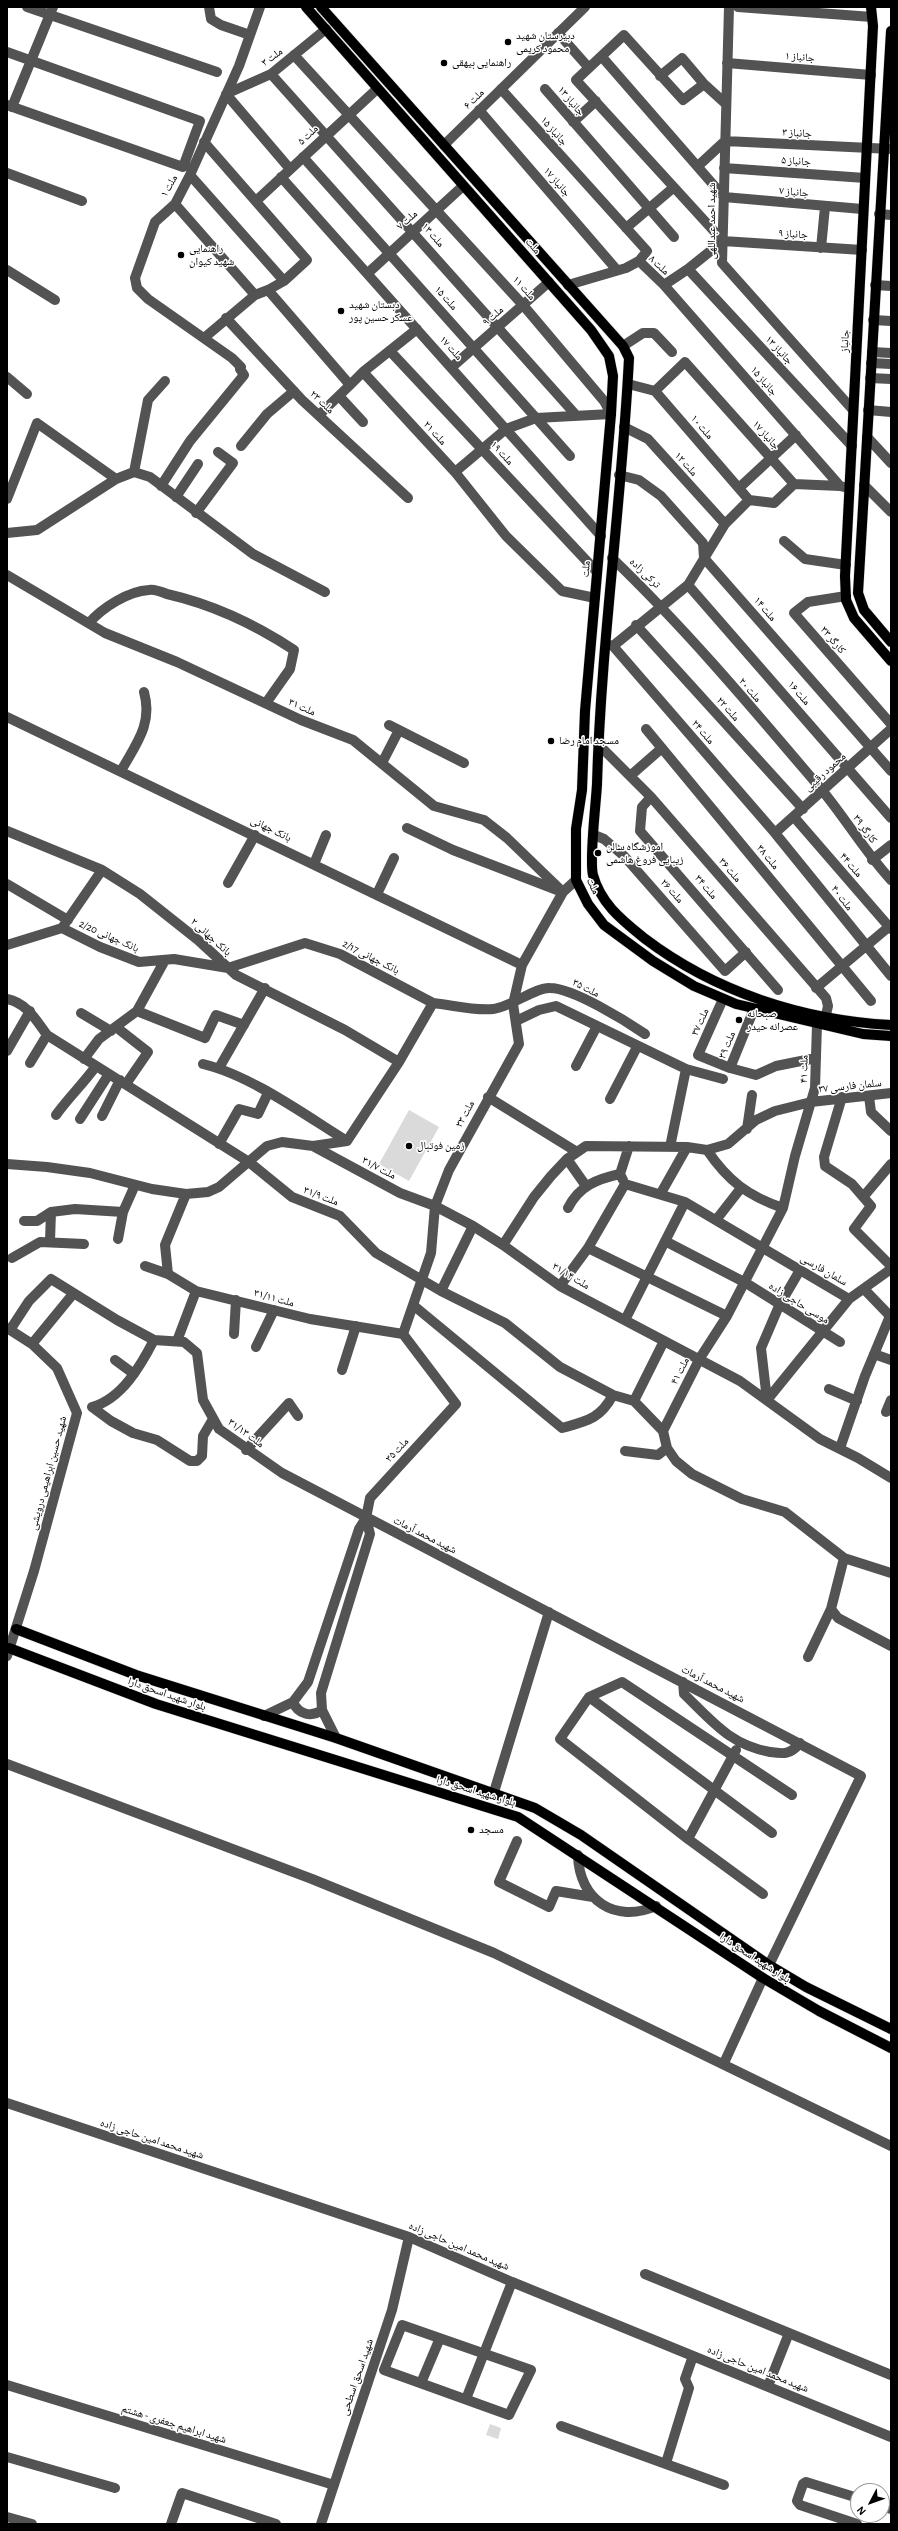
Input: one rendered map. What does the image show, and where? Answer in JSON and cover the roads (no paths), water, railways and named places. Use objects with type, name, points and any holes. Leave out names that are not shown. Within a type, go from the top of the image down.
[{"type":"main road","name":"ملت","points":[[306,7],[591,330],[609,356],[613,376],[611,414],[591,643],[582,790],[576,829],[576,880],[588,904],[604,925],[677,975],[723,999],[754,1009],[817,1024],[863,1034],[891,1036]]},
{"type":"main road","name":"ملت","points":[[321,7],[623,346],[629,358],[628,384],[612,558],[608,645],[598,744],[592,873],[604,899],[615,915],[660,949],[698,974],[741,994],[866,1024],[891,1025]]},
{"type":"main road","name":"جانباز","points":[[872,7],[871,75],[862,210],[862,250],[852,446],[845,487],[845,576],[846,596],[854,618],[891,661]]},
{"type":"main road","points":[[891,31],[887,149],[879,214],[858,576],[860,604],[891,642]]},
{"type":"main road","points":[[856,363],[871,364]]},
{"type":"main road","points":[[855,378],[870,378]]},
{"type":"main road","points":[[611,414],[625,416]]},
{"type":"main road","points":[[845,576],[858,576]]},
{"type":"main road","points":[[591,643],[608,645]]},
{"type":"main road","points":[[582,790],[596,792]]},
{"type":"main road","name":"بلوار شهید اسحق دارا","points":[[16,1629],[136,1675],[336,1738],[494,1792],[535,1808],[617,1860],[769,1965],[806,1987],[891,2029]]},
{"type":"main road","name":"بلوار شهید اسحق دارا","points":[[8,1652],[156,1704],[518,1817],[656,1906],[763,1978],[818,2012],[891,2048]]},
{"type":"main road","points":[[608,1875],[617,1860]]},
{"type":"main road","points":[[763,1978],[769,1965]]},
{"type":"street","points":[[27,7],[51,11],[217,72]]},
{"type":"street","points":[[209,7],[211,19],[221,25],[250,35]]},
{"type":"street","name":"ملت ۱","points":[[161,486],[190,441],[244,376],[240,369],[241,367],[232,358],[148,299],[137,288],[135,278],[155,222],[175,204],[190,175],[226,94],[260,7]]},
{"type":"street","name":"ملت ۶","points":[[444,145],[585,7]]},
{"type":"street","name":"شهید احمد عبداللهی","points":[[729,7],[722,263],[854,410]]},
{"type":"street","points":[[738,7],[774,8],[872,18]]},
{"type":"street","points":[[7,52],[31,60],[200,121],[183,167],[10,106],[31,60],[51,11]]},
{"type":"street","name":"ملت ۳","points":[[226,94],[271,74],[326,30]]},
{"type":"street","points":[[558,33],[589,68]]},
{"type":"street","points":[[704,84],[683,100],[624,35],[576,80],[723,241]]},
{"type":"street","name":"ملت ۱۱","points":[[294,55],[523,305],[604,401],[611,414]]},
{"type":"street","points":[[602,56],[724,197]]},
{"type":"street","points":[[660,76],[682,58],[704,84],[726,104]]},
{"type":"street","name":"جانباز ۱","points":[[727,63],[871,75]]},
{"type":"street","name":"ملت ۱۳","points":[[271,74],[413,230],[575,414]]},
{"type":"street","name":"ملت ۵","points":[[256,201],[377,89]]},
{"type":"street","name":"جانباز ۱۵","points":[[502,89],[647,251],[640,261]]},
{"type":"street","name":"جانباز ۱۳","points":[[545,89],[674,237]]},
{"type":"street","points":[[226,94],[290,169]]},
{"type":"street","points":[[573,122],[596,101]]},
{"type":"street","name":"جانباز ۱۷","points":[[479,110],[616,269]]},
{"type":"street","points":[[698,166],[725,141]]},
{"type":"street","name":"جانباز ۳","points":[[725,141],[887,149]]},
{"type":"street","points":[[204,142],[307,260],[284,281],[255,295],[204,338]]},
{"type":"street","name":"ملت ۱۵","points":[[303,157],[570,456]]},
{"type":"street","name":"جانباز ۵","points":[[724,168],[865,178]]},
{"type":"street","points":[[7,173],[82,201]]},
{"type":"street","points":[[190,175],[284,281]]},
{"type":"street","name":"ملت ۱۷","points":[[281,177],[452,367],[601,536]]},
{"type":"street","name":"ملت ۷","points":[[368,273],[413,230],[463,186]]},
{"type":"street","points":[[626,228],[673,188]]},
{"type":"street","name":"جانباز ۷","points":[[724,197],[862,210]]},
{"type":"street","points":[[175,204],[255,295]]},
{"type":"street","points":[[821,248],[825,207]]},
{"type":"street","points":[[879,214],[891,215]]},
{"type":"street","name":"ملت ۸","points":[[568,285],[616,269],[626,268],[640,261],[664,285],[688,269],[723,241]]},
{"type":"street","name":"جانباز ۹","points":[[723,241],[862,250]]},
{"type":"street","name":"جانباز ۱۳","points":[[688,269],[852,446]]},
{"type":"street","points":[[7,270],[55,300]]},
{"type":"street","name":"ملت ۹","points":[[452,367],[549,282]]},
{"type":"street","name":"جانباز ۱۵","points":[[664,285],[796,435],[845,487]]},
{"type":"street","points":[[875,285],[891,286]]},
{"type":"street","points":[[268,290],[350,385]]},
{"type":"street","name":"ملت ۲۳","points":[[226,318],[294,391],[408,498]]},
{"type":"street","points":[[874,320],[891,321]]},
{"type":"street","points":[[319,415],[363,372],[417,329]]},
{"type":"street","points":[[623,346],[643,333],[654,333],[672,352]]},
{"type":"street","name":"ملت ۱۹","points":[[390,351],[597,572]]},
{"type":"street","points":[[872,352],[891,353]]},
{"type":"street","name":"جانباز ۱۷","points":[[655,391],[685,362],[794,484]]},
{"type":"street","points":[[871,364],[891,364]]},
{"type":"street","name":"ملت ۲۱","points":[[363,372],[455,472],[506,536],[562,591],[595,598]]},
{"type":"street","points":[[7,377],[27,394]]},
{"type":"street","points":[[870,378],[891,379]]},
{"type":"street","points":[[134,472],[148,400],[165,380]]},
{"type":"street","points":[[628,384],[655,391]]},
{"type":"street","points":[[241,446],[267,414],[294,391]]},
{"type":"street","name":"ملت ۱۰","points":[[655,391],[749,500]]},
{"type":"street","points":[[339,396],[363,422]]},
{"type":"street","points":[[868,410],[890,413]]},
{"type":"street","points":[[455,472],[506,429],[536,418],[575,414],[611,414]]},
{"type":"street","points":[[7,499],[37,423],[116,479]]},
{"type":"street","name":"ملت ۱۲","points":[[624,427],[648,439],[725,524]]},
{"type":"street","points":[[739,488],[796,435]]},
{"type":"street","points":[[867,437],[891,463]]},
{"type":"street","points":[[196,512],[233,463],[218,452]]},
{"type":"street","points":[[176,497],[198,464]]},
{"type":"street","points":[[7,533],[37,530],[116,479],[134,472],[150,477],[253,554],[325,592]]},
{"type":"street","name":"ملت ۱۴","points":[[620,475],[639,480],[661,496],[703,543],[704,558],[891,771]]},
{"type":"street","points":[[608,645],[688,585],[725,524],[749,500],[774,503],[794,484],[845,487]]},
{"type":"street","points":[[864,485],[891,512]]},
{"type":"street","points":[[784,541],[805,559],[846,565]]},
{"type":"street","name":"ترکی زاده","points":[[612,558],[661,605]]},
{"type":"street","name":"ملت ۳۱","points":[[7,575],[105,633],[177,662],[266,703],[353,740],[434,806],[484,820],[507,838],[563,892]]},
{"type":"street","name":"ملت ۱۶","points":[[688,585],[891,818]]},
{"type":"street","points":[[89,623],[99,612],[118,600],[149,590],[197,601],[276,638],[294,650],[290,669],[266,703]]},
{"type":"street","name":"کارگر ۳۳","points":[[846,596],[808,602],[794,614],[891,724]]},
{"type":"street","name":"ملت ۲۰","points":[[661,605],[822,791]]},
{"type":"street","name":"ملت ۲۲","points":[[636,625],[802,809]]},
{"type":"street","name":"ملت ۲۴","points":[[608,645],[775,833]]},
{"type":"street","points":[[121,771],[144,727],[148,707],[144,692]]},
{"type":"street","name":"بانک جهانی","points":[[7,717],[255,835],[522,965]]},
{"type":"street","points":[[389,725],[464,763]]},
{"type":"street","name":"ملت ۳۸","points":[[646,729],[871,1001]]},
{"type":"street","name":"محمود رقیبی","points":[[775,833],[891,729]]},
{"type":"street","points":[[382,763],[399,730]]},
{"type":"street","name":"ملت ۳۶","points":[[598,744],[651,797],[826,998],[828,1006],[826,1015]]},
{"type":"street","points":[[630,776],[662,748]]},
{"type":"street","name":"کارگر ۳۹","points":[[822,791],[872,860],[891,880]]},
{"type":"street","name":"ملت ۳۴","points":[[651,797],[642,807],[640,831],[778,990]]},
{"type":"street","name":"ملت ۴۴","points":[[794,817],[890,927]]},
{"type":"street","points":[[407,828],[453,850],[563,892]]},
{"type":"street","name":"بانک جهانی ۲","points":[[7,831],[102,870],[140,894],[198,940],[236,975],[265,988],[345,1030],[399,1062]]},
{"type":"street","name":"ملت ۴۰","points":[[775,833],[865,946],[891,976]]},
{"type":"street","points":[[228,883],[255,835]]},
{"type":"street","name":"ملت ۲۶","points":[[594,835],[604,839],[624,856],[725,971],[746,952]]},
{"type":"street","points":[[314,864],[326,836]]},
{"type":"street","points":[[872,860],[891,844]]},
{"type":"street","points":[[377,894],[394,858]]},
{"type":"street","points":[[7,884],[65,924],[102,870]]},
{"type":"street","name":"ملت ۳۳","points":[[403,1334],[431,1253],[435,1206],[449,1170],[488,1097],[519,1044],[513,1004],[522,965],[563,892],[576,880]]},
{"type":"street","name":"بانک جهانی 2/20","points":[[7,945],[65,924],[100,947],[139,962],[174,959],[228,968]]},
{"type":"street","points":[[816,988],[841,965],[890,927]]},
{"type":"street","name":"بانک جهانی 2/17","points":[[228,968],[305,943],[340,954],[433,1003]]},
{"type":"street","points":[[84,1059],[100,1039],[137,1011],[165,960]]},
{"type":"street","name":"ملت ۳۵","points":[[433,1003],[493,1009],[513,1004],[548,987],[561,989],[625,1021],[645,1034]]},
{"type":"street","points":[[218,1068],[265,988]]},
{"type":"street","points":[[7,999],[15,1001],[30,1011],[47,1035],[30,1063]]},
{"type":"street","name":"ملت ۳۷","points":[[723,999],[698,1055],[730,1068]]},
{"type":"street","points":[[7,1164],[47,1167],[90,1173],[135,1185],[186,1194],[208,1192],[219,1187],[267,1146],[282,1142],[313,1146],[347,1141],[399,1062],[433,1003]]},
{"type":"street","points":[[516,1021],[539,1010],[556,1006],[686,1069],[723,1079]]},
{"type":"street","name":"ملت ۳۹","points":[[730,1068],[754,1009]]},
{"type":"street","points":[[7,1051],[30,1011]]},
{"type":"street","points":[[137,1011],[205,1038],[216,1015],[244,1025]]},
{"type":"street","points":[[81,1013],[114,1029],[148,1052],[123,1082],[102,1116]]},
{"type":"street","name":"ملت ۴۱","points":[[663,1431],[700,1358],[746,1283],[783,1208],[816,1088],[817,1024]]},
{"type":"street","points":[[576,1066],[597,1026]]},
{"type":"street","name":"ملت ۳۱/۹","points":[[47,1035],[249,1162],[292,1197],[340,1216],[376,1253],[441,1291],[505,1323],[560,1367],[613,1395]]},
{"type":"street","points":[[610,1099],[637,1046]]},
{"type":"street","points":[[730,1068],[756,1075],[776,1066],[816,1058]]},
{"type":"street","points":[[203,1064],[218,1068],[268,1093],[347,1141]]},
{"type":"street","points":[[56,1116],[72,1093],[80,1087],[96,1066]]},
{"type":"street","points":[[670,1147],[686,1069]]},
{"type":"street","points":[[80,1119],[109,1074]]},
{"type":"street","points":[[219,1144],[239,1109],[258,1114],[268,1093]]},
{"type":"street","name":"سلمان فارسی ۳۷","points":[[707,1150],[728,1144],[756,1120],[775,1111],[811,1102],[842,1097],[869,1096],[891,1093]]},
{"type":"street","points":[[747,1129],[752,1095]]},
{"type":"street","points":[[869,1096],[871,1112],[891,1131]]},
{"type":"street","points":[[488,1097],[577,1152]]},
{"type":"street","points":[[842,1097],[824,1158],[826,1166],[864,1196],[871,1206],[854,1229],[891,1268]]},
{"type":"street","name":"ملت ۳۱/۷","points":[[313,1146],[400,1193],[435,1206]]},
{"type":"street","points":[[503,1245],[534,1197],[567,1159],[586,1146],[687,1147],[707,1150],[721,1170],[741,1188],[758,1200],[783,1208]]},
{"type":"street","points":[[560,1286],[588,1248],[625,1184],[620,1174],[629,1146]]},
{"type":"street","points":[[661,1193],[687,1147]]},
{"type":"street","points":[[567,1159],[586,1186]]},
{"type":"street","points":[[864,1196],[891,1164]]},
{"type":"street","points":[[568,1208],[575,1195],[586,1186],[604,1178],[620,1174]]},
{"type":"street","name":"سلمان فارسی","points":[[625,1184],[661,1193],[685,1202],[849,1298],[891,1268]]},
{"type":"street","points":[[118,1239],[123,1212],[135,1185]]},
{"type":"street","points":[[716,1220],[741,1188]]},
{"type":"street","points":[[168,1274],[165,1245],[186,1194]]},
{"type":"street","points":[[626,1320],[685,1202]]},
{"type":"street","name":"ملت ۳۱/۱۴","points":[[435,1206],[473,1226],[503,1245],[560,1286],[664,1341],[700,1358],[740,1381],[820,1439],[840,1448],[891,1478]]},
{"type":"street","points":[[24,1222],[37,1221],[51,1212],[75,1209],[123,1212]]},
{"type":"street","points":[[50,1241],[51,1212]]},
{"type":"street","points":[[441,1291],[473,1226]]},
{"type":"street","points":[[12,1258],[40,1242],[50,1241],[84,1244]]},
{"type":"street","name":"موسی حاجی زاده","points":[[665,1241],[746,1283],[779,1306],[840,1342]]},
{"type":"street","points":[[588,1248],[727,1316]]},
{"type":"street","name":"ملت ۳۱/۱۱","points":[[145,1266],[168,1274],[196,1291],[310,1319],[403,1334]]},
{"type":"street","points":[[767,1400],[761,1348],[779,1306],[800,1270]]},
{"type":"street","name":"ملت ۳۱/۱۳","points":[[8,1329],[29,1301],[51,1279],[60,1283],[73,1294],[154,1340],[184,1342],[197,1353],[203,1400],[219,1429],[246,1450],[270,1463],[282,1473],[366,1518]]},
{"type":"street","points":[[840,1448],[874,1354],[890,1316],[864,1288]]},
{"type":"street","points":[[178,1341],[196,1291]]},
{"type":"street","points":[[32,1344],[73,1294]]},
{"type":"street","points":[[767,1400],[849,1298]]},
{"type":"street","points":[[234,1334],[236,1300]]},
{"type":"street","points":[[413,1305],[562,1428],[590,1420],[605,1410],[613,1395],[634,1402],[663,1431],[667,1448],[676,1461],[692,1474],[742,1499],[785,1512],[844,1558],[891,1573]]},
{"type":"street","points":[[256,1347],[274,1310]]},
{"type":"street","points":[[342,1370],[356,1326]]},
{"type":"street","name":"شهید حسین ابراهیمی درویشی","points":[[8,1329],[32,1344],[58,1368],[77,1413],[16,1629],[8,1652]]},
{"type":"street","name":"ملت ۳۵","points":[[366,1518],[370,1498],[456,1404],[403,1334]]},
{"type":"street","points":[[154,1340],[142,1363],[134,1374],[102,1404],[92,1407],[111,1421],[133,1433],[157,1440],[190,1461],[197,1460],[202,1456],[203,1436],[213,1419]]},
{"type":"street","points":[[634,1402],[664,1341]]},
{"type":"street","points":[[874,1354],[891,1360]]},
{"type":"street","points":[[115,1360],[134,1374]]},
{"type":"street","points":[[829,1389],[857,1401]]},
{"type":"street","points":[[886,1412],[891,1400]]},
{"type":"street","points":[[246,1450],[289,1403],[298,1416]]},
{"type":"street","points":[[625,1451],[658,1455],[667,1448]]},
{"type":"street","points":[[264,1716],[296,1699],[308,1682],[359,1529],[366,1518]]},
{"type":"street","points":[[336,1738],[321,1708],[321,1692],[370,1534],[366,1518]]},
{"type":"street","name":"شهید محمد آرمات","points":[[366,1518],[549,1612],[861,1776],[769,1965]]},
{"type":"street","points":[[808,1657],[831,1609],[844,1558]]},
{"type":"street","points":[[831,1609],[838,1618],[891,1646]]},
{"type":"street","points":[[494,1792],[549,1612]]},
{"type":"street","points":[[764,1894],[688,1839],[560,1739],[589,1697],[622,1682],[792,1795]]},
{"type":"street","points":[[683,1682],[684,1694],[728,1737],[750,1749],[786,1754],[792,1752],[800,1743]]},
{"type":"street","points":[[589,1697],[772,1833]]},
{"type":"street","points":[[296,1699],[306,1710],[321,1708]]},
{"type":"street","points":[[688,1839],[740,1743]]},
{"type":"street","points":[[7,1764],[312,1879],[494,1953],[724,2063],[891,2146]]},
{"type":"street","points":[[517,1841],[499,1882],[549,1906],[556,1891],[593,1897]]},
{"type":"street","points":[[578,1855],[581,1878],[593,1897],[602,1904],[623,1913],[640,1912],[656,1906]]},
{"type":"street","points":[[724,2063],[763,1978]]},
{"type":"street","name":"شهید محمد امین حاجی زاده","points":[[7,2103],[409,2236],[512,2282],[891,2437]]},
{"type":"street","name":"شهید اسحق اسطحی","points":[[321,2524],[392,2310],[409,2236]]},
{"type":"street","points":[[645,2274],[891,2375]]},
{"type":"street","points":[[466,2399],[483,2352],[512,2282]]},
{"type":"street","points":[[402,2325],[483,2352],[531,2370],[509,2415],[384,2370],[402,2325]]},
{"type":"street","points":[[768,2386],[788,2333]]},
{"type":"street","points":[[421,2383],[440,2338]]},
{"type":"street","points":[[666,2463],[688,2388],[685,2379],[693,2356]]},
{"type":"street","name":"شهید ابراهیم جعفری - هشتم","points":[[7,2385],[334,2486]]},
{"type":"street","points":[[561,2426],[724,2485]]},
{"type":"street","points":[[7,2457],[115,2488]]},
{"type":"street","points":[[850,2496],[806,2482],[803,2484],[797,2501],[800,2505],[850,2522]]},
{"type":"street","points":[[171,2524],[182,2493],[276,2524]]},
{"type":"street","points":[[7,2517],[32,2524]]},
{"type":"place","name":"دبیرستان شهید محمود کریمی","points":[[508,42]]},
{"type":"place","name":"راهنمایی بیهقی","points":[[444,63]]},
{"type":"place","name":"راهنمایی شهید کیوان","points":[[181,255]]},
{"type":"place","name":"دبستان شهید عسکر حسین پور","points":[[341,311]]},
{"type":"place","name":"مسجد امام رضا","points":[[551,741]]},
{"type":"place","name":"اموزشگاه سالن زیبایی فروغ هاشمی","points":[[598,853]]},
{"type":"place","name":"صبحانه عصرانه حیدر","points":[[739,1020]]},
{"type":"place","name":"زمین فوتبال","points":[[409,1146]]},
{"type":"place","name":"مسجد","points":[[471,1830]]}]
